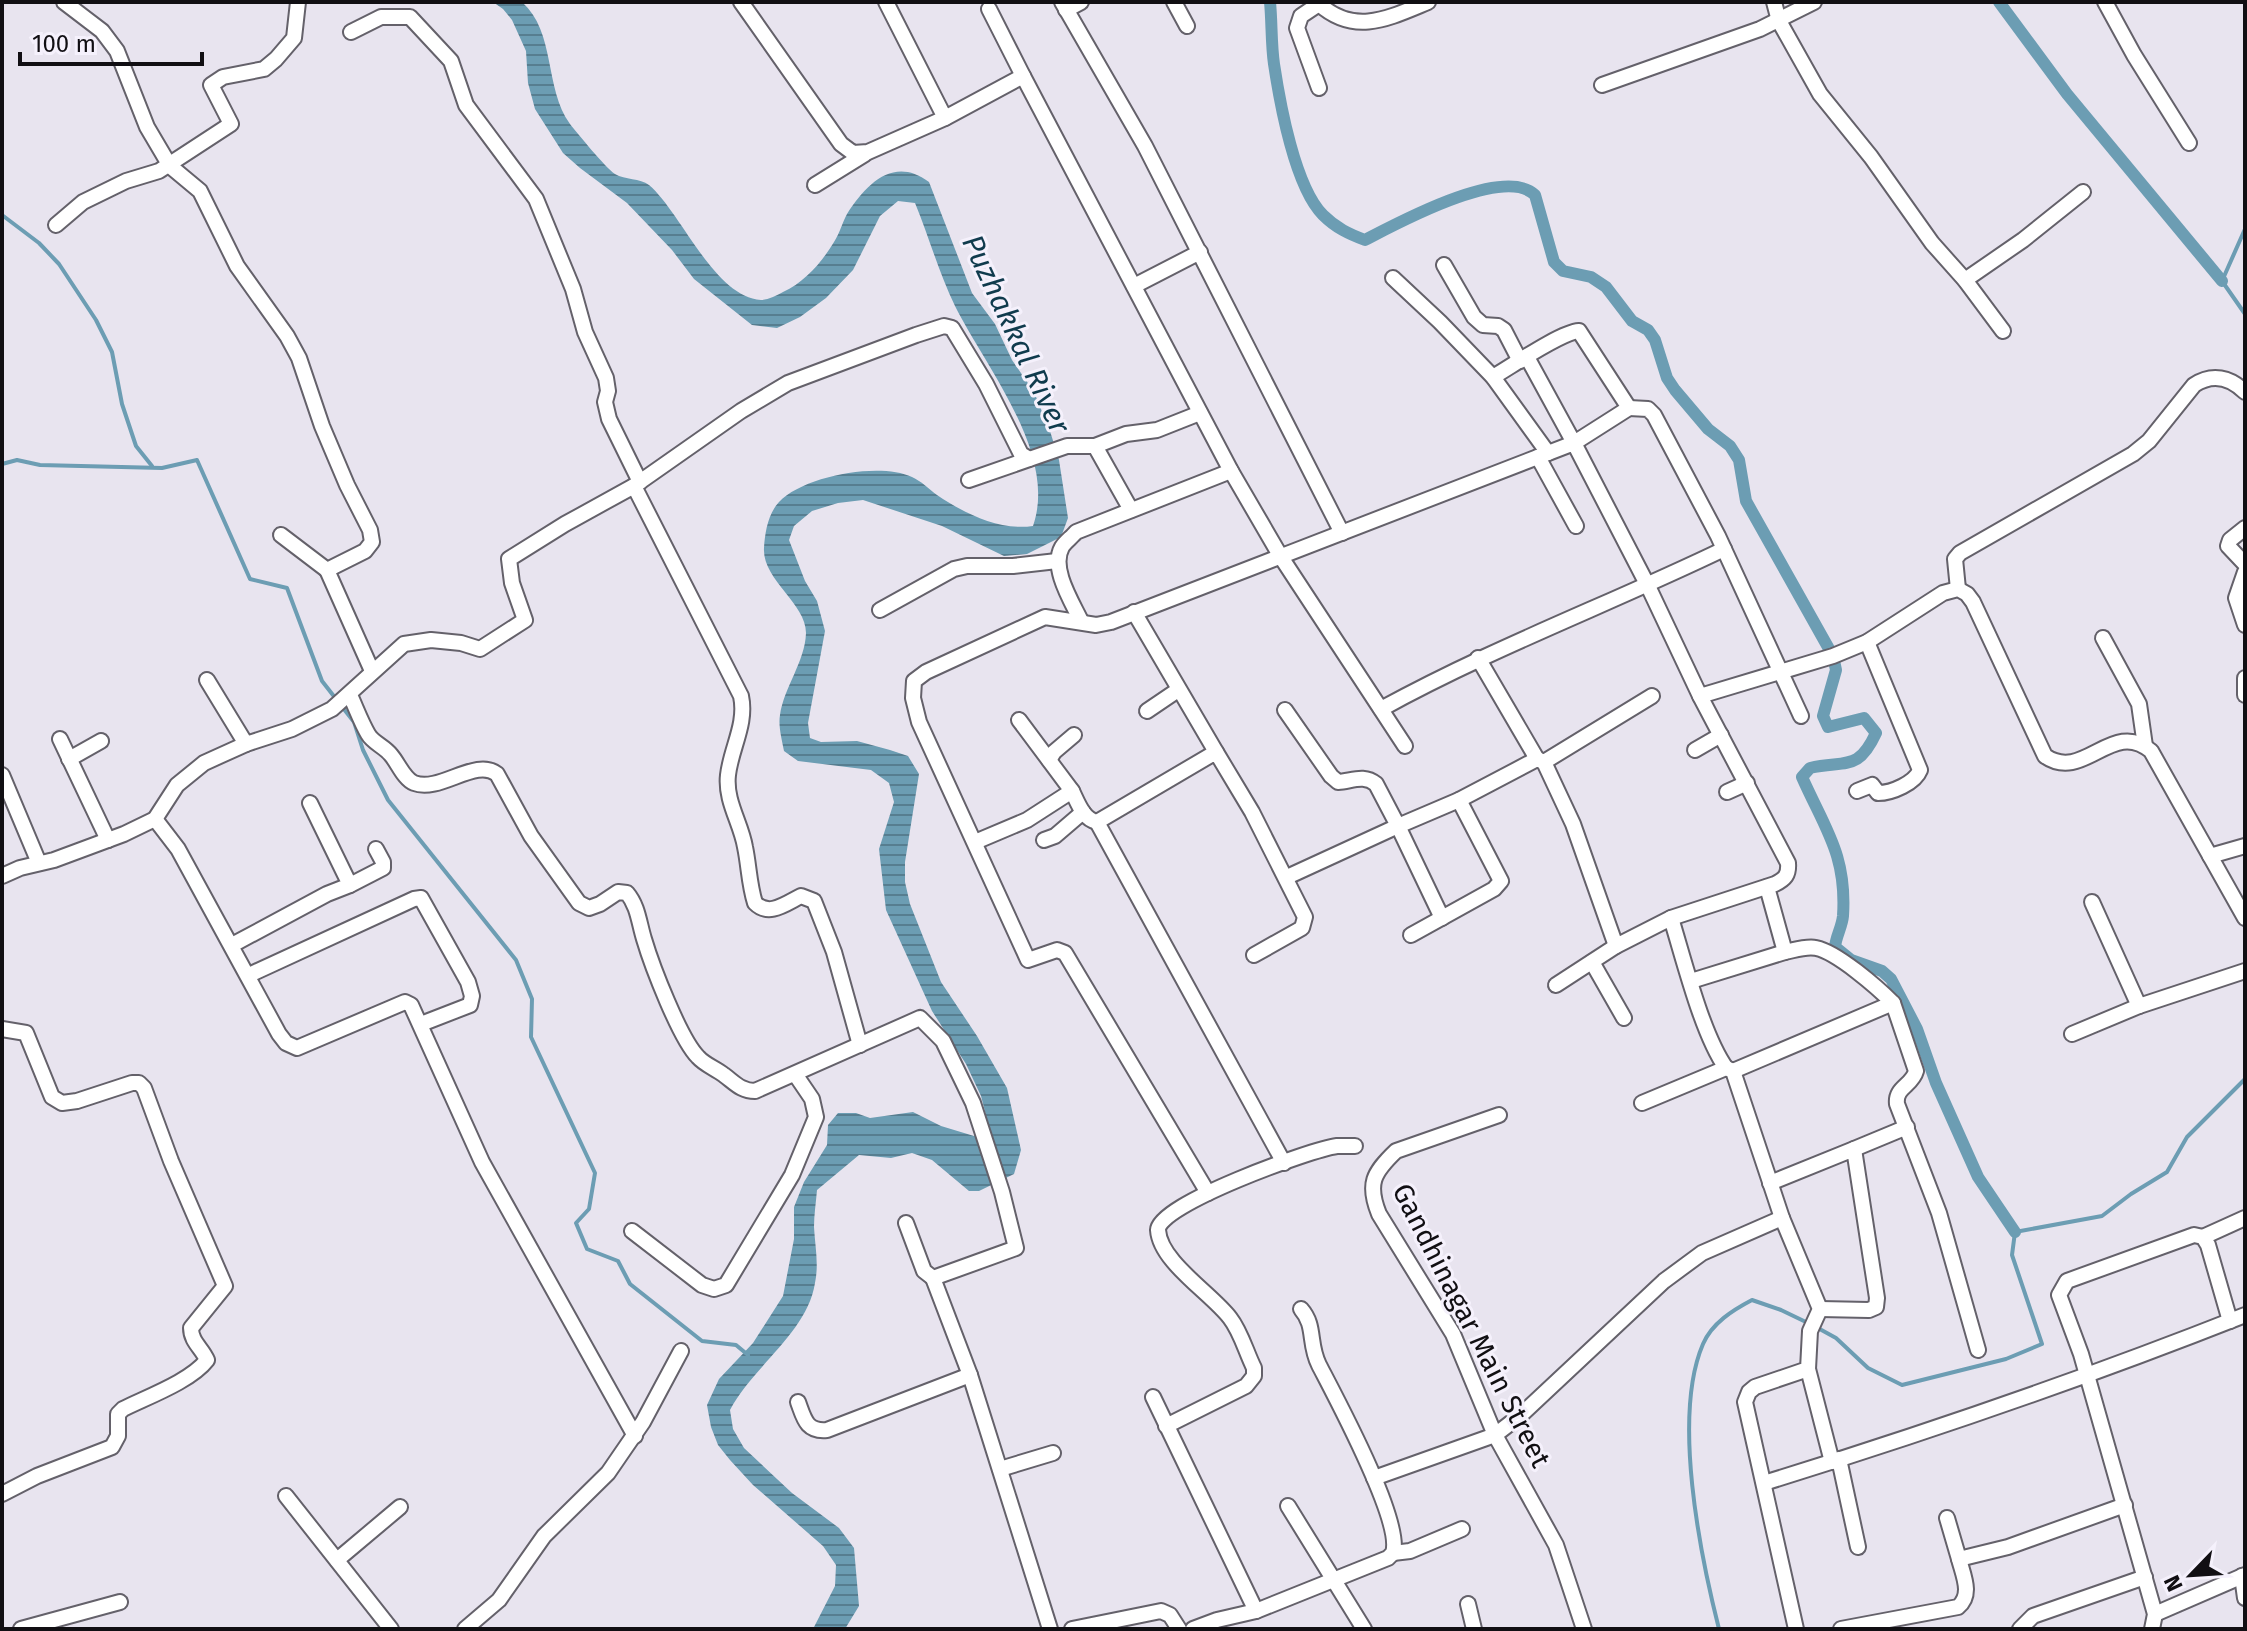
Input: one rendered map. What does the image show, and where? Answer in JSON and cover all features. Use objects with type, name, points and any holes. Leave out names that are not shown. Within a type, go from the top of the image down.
[{"type":"street","points":[[64,2],[102,31],[117,51],[147,127],[170,166],[200,191],[237,266],[299,358],[322,426],[370,530],[372,542],[365,551],[327,570]]},
{"type":"street","points":[[56,225],[83,202],[126,181],[143,178],[170,166],[231,124],[211,85],[223,77],[264,69],[276,59],[294,38],[298,2]]},
{"type":"street","points":[[741,2],[841,144],[853,153],[868,152]]},
{"type":"street","points":[[886,2],[945,118]]},
{"type":"street","points":[[1081,2],[1064,6],[1145,146],[1342,533]]},
{"type":"street","points":[[1174,2],[1187,26]]},
{"type":"street","points":[[1319,88],[1297,28],[1301,16],[1318,3],[1333,17],[1354,22],[1388,18],[1428,2]]},
{"type":"street","points":[[1774,2],[1779,21],[1820,94],[1871,157],[1932,243],[1965,280],[2003,331]]},
{"type":"street","points":[[1602,85],[1779,21],[1814,2]]},
{"type":"street","points":[[2105,2],[2189,143]]},
{"type":"street","points":[[351,32],[381,17],[407,9],[451,61],[466,105],[536,199],[573,289],[585,332],[606,378],[608,391],[605,402],[609,419],[637,484],[741,696],[744,715],[728,776],[729,795],[745,845],[755,903],[767,910],[801,896],[814,901],[834,952],[860,1045]]},
{"type":"street","points":[[989,9],[1231,471],[1281,557],[1405,746]]},
{"type":"street","points":[[815,185],[868,152],[945,118],[1023,76]]},
{"type":"street","points":[[1965,280],[2023,240],[2083,192]]},
{"type":"street","points":[[1134,286],[1200,252]]},
{"type":"street","points":[[1444,265],[1474,317],[1483,325],[1498,326],[1504,330],[1574,443],[1648,586],[1700,696],[1788,863],[1789,872],[1785,879],[1671,918],[1616,946],[1556,985]]},
{"type":"street","points":[[1393,278],[1493,377],[1543,455],[1576,526]]},
{"type":"street","points":[[2,876],[108,840],[155,819],[177,785],[204,763],[246,744],[292,729],[341,701],[404,644],[431,640],[461,643],[480,649],[525,620],[512,583],[509,559],[637,484],[741,411],[788,383],[944,326],[952,328],[1021,454],[1029,459]]},
{"type":"street","points":[[1493,377],[1570,333],[1579,331],[1629,408]]},
{"type":"street","points":[[2245,392],[2236,383],[2219,377],[2203,379],[2194,385],[2149,441],[2133,454],[1960,553],[1955,559],[1958,589],[1973,602],[2045,756],[2057,764],[2073,763],[2121,741],[2139,741],[2151,751],[2245,918]]},
{"type":"street","points":[[1208,1193],[1065,953],[1057,950],[1028,960],[919,722],[913,698],[914,681],[926,672],[1045,617],[1096,625],[1134,612],[1574,443],[1629,408],[1642,407],[1654,415],[1724,549],[1801,716]]},
{"type":"street","points":[[969,480],[1067,446],[1095,446],[1126,434],[1157,430],[1200,413]]},
{"type":"street","points":[[1095,446],[1131,510]]},
{"type":"street","points":[[1081,621],[1057,561],[1062,546],[1076,532],[1231,471]]},
{"type":"street","points":[[2245,528],[2230,540],[2228,546],[2245,564]]},
{"type":"street","points":[[281,535],[327,570],[372,671]]},
{"type":"street","points":[[1381,709],[1478,658],[1648,586],[1724,549]]},
{"type":"street","points":[[880,610],[954,569],[1057,561]]},
{"type":"street","points":[[2245,572],[2236,598],[2245,625]]},
{"type":"street","points":[[1700,696],[1867,642],[1943,593],[1958,589]]},
{"type":"street","points":[[1134,612],[1252,812],[1287,877],[1305,923],[1291,937],[1254,955]]},
{"type":"street","points":[[2103,638],[2139,704],[2145,746]]},
{"type":"street","points":[[1857,791],[1872,785],[1878,793],[1888,792],[1915,779],[1920,770],[1867,642]]},
{"type":"street","points":[[1478,658],[1541,761],[1573,824],[1616,946]]},
{"type":"street","points":[[2245,678],[2245,695]]},
{"type":"street","points":[[207,680],[246,744]]},
{"type":"street","points":[[1147,711],[1178,690]]},
{"type":"street","points":[[1287,877],[1541,761],[1652,696]]},
{"type":"street","points":[[341,701],[373,741],[389,753],[410,781],[416,784],[430,784],[481,769],[491,769],[497,774],[531,836],[579,903],[589,908],[618,892],[627,893],[634,901],[659,981],[691,1048],[707,1065],[744,1091],[755,1091],[920,1018],[943,1041],[973,1103],[1002,1192],[1016,1248],[933,1278]]},
{"type":"street","points":[[1285,710],[1338,782],[1370,778],[1376,784],[1442,918]]},
{"type":"street","points":[[1019,720],[1072,791],[1083,812],[1091,821],[1097,822],[1216,752]]},
{"type":"street","points":[[1049,760],[1074,735]]},
{"type":"street","points":[[1695,750],[1721,735]]},
{"type":"street","points":[[60,739],[108,840]]},
{"type":"street","points":[[69,759],[101,741]]},
{"type":"street","points":[[2,775],[39,863]]},
{"type":"street","points":[[1727,792],[1747,783]]},
{"type":"street","points":[[975,842],[1027,820],[1072,791]]},
{"type":"street","points":[[1411,935],[1494,889],[1501,881],[1459,800]]},
{"type":"street","points":[[310,803],[350,885]]},
{"type":"street","points":[[1044,840],[1055,836],[1083,812]]},
{"type":"street","points":[[155,819],[178,849],[286,1043],[297,1048],[405,1002],[411,1005],[482,1162],[635,1436]]},
{"type":"street","points":[[1097,822],[1284,1163]]},
{"type":"street","points":[[2210,856],[2245,846]]},
{"type":"street","points":[[232,945],[383,868],[376,849]]},
{"type":"street","points":[[1767,887],[1785,952]]},
{"type":"street","points":[[249,975],[421,898],[468,982],[472,996],[470,1005],[421,1024]]},
{"type":"street","points":[[2092,902],[2139,1006]]},
{"type":"street","points":[[1671,918],[1720,1059],[1730,1069],[1818,1312],[1810,1331],[1808,1369],[1858,1547]]},
{"type":"street","points":[[1691,981],[1808,947],[1826,952],[1863,976],[1893,1003],[1916,1071],[1914,1079],[1896,1096],[1939,1213],[1978,1350]]},
{"type":"street","points":[[1592,962],[1624,1018]]},
{"type":"street","points":[[2072,1034],[2139,1006],[2245,971]]},
{"type":"street","points":[[1642,1103],[1893,1003]]},
{"type":"street","points":[[2,1029],[26,1033],[52,1097],[62,1103],[132,1083],[139,1083],[144,1088],[171,1161],[225,1286],[191,1328],[193,1340],[206,1356],[205,1365],[123,1409],[118,1414],[118,1436],[112,1447],[37,1476],[2,1494]]},
{"type":"street","points":[[632,1231],[702,1285],[714,1289],[726,1285],[792,1175],[816,1117],[812,1099],[795,1074]]},
{"type":"street","name":"Gandhinagar Main Street","points":[[1499,1115],[1396,1151],[1371,1185],[1373,1198],[1379,1214],[1453,1334],[1495,1435],[1556,1545],[1584,1629]]},
{"type":"street","points":[[1770,1183],[1907,1127]]},
{"type":"street","points":[[1166,1426],[1246,1386],[1254,1376],[1254,1368],[1232,1321],[1166,1251],[1158,1231],[1159,1223],[1208,1193],[1255,1172],[1335,1146],[1355,1146]]},
{"type":"street","points":[[1818,1312],[1876,1307],[1854,1149]]},
{"type":"street","points":[[1374,1478],[1495,1435],[1521,1415],[1664,1281],[1702,1253],[1782,1218]]},
{"type":"street","points":[[2245,1218],[2203,1237],[2194,1235],[2067,1281],[2059,1295],[2125,1505],[2154,1621],[2244,1576],[2245,1598]]},
{"type":"street","points":[[906,1223],[924,1271],[933,1278],[970,1375],[1050,1629]]},
{"type":"street","points":[[2203,1237],[2230,1321]]},
{"type":"street","points":[[1301,1309],[1309,1318],[1312,1350],[1345,1412],[1374,1478],[1394,1537],[1393,1553]]},
{"type":"street","points":[[1764,1483],[2086,1374],[2245,1315]]},
{"type":"street","points":[[465,1629],[499,1600],[544,1536],[608,1473],[635,1436],[681,1351]]},
{"type":"street","points":[[1796,1629],[1746,1410],[1749,1392],[1755,1387],[1808,1369]]},
{"type":"street","points":[[798,1402],[806,1425],[816,1431],[827,1430],[970,1375]]},
{"type":"street","points":[[1153,1397],[1256,1611]]},
{"type":"street","points":[[1000,1469],[1053,1453]]},
{"type":"street","points":[[286,1496],[391,1629]]},
{"type":"street","points":[[1959,1559],[2008,1547],[2125,1505]]},
{"type":"street","points":[[1288,1506],[1364,1629]]},
{"type":"street","points":[[337,1560],[400,1507]]},
{"type":"street","points":[[1841,1629],[1958,1607],[1965,1601],[1967,1593],[1947,1518]]},
{"type":"street","points":[[1193,1629],[1256,1611],[1388,1558],[1393,1553],[1410,1551],[1462,1529]]},
{"type":"street","points":[[2020,1629],[2033,1616],[2145,1577]]},
{"type":"street","points":[[21,1629],[120,1602]]},
{"type":"street","points":[[1468,1604],[1474,1629]]},
{"type":"street","points":[[1072,1629],[1161,1611],[1170,1615],[1179,1629]]},
{"type":"water","points":[[493,2],[522,2],[533,14],[545,44],[556,94],[570,124],[615,174],[649,185],[713,269],[728,285],[744,295],[767,299],[806,277],[829,249],[847,214],[863,192],[882,177],[904,172],[929,182],[972,293],[995,324],[1012,360],[1034,392],[1059,460],[1068,518],[1061,537],[1027,554],[1004,556],[942,526],[863,500],[812,511],[794,526],[789,540],[805,581],[817,601],[825,631],[808,723],[810,738],[821,742],[857,741],[890,750],[908,756],[919,774],[905,862],[910,904],[941,982],[1007,1088],[1021,1150],[1014,1174],[979,1191],[969,1191],[932,1160],[912,1153],[891,1158],[859,1155],[817,1190],[814,1227],[817,1269],[810,1301],[791,1334],[730,1410],[733,1429],[744,1448],[792,1493],[839,1528],[854,1548],[859,1606],[845,1629],[813,1629],[835,1586],[836,1565],[823,1546],[753,1485],[730,1460],[718,1445],[707,1405],[719,1379],[753,1343],[783,1296],[794,1239],[794,1207],[804,1182],[827,1145],[828,1125],[838,1113],[856,1113],[870,1118],[913,1112],[941,1126],[974,1136],[989,1127],[981,1096],[966,1064],[932,1011],[886,910],[879,849],[894,802],[889,783],[871,770],[798,761],[784,751],[780,715],[802,654],[806,633],[799,612],[765,560],[765,536],[775,507],[791,493],[823,479],[862,471],[912,477],[947,502],[982,519],[1007,526],[1033,526],[1038,498],[1036,470],[1015,412],[949,293],[915,203],[898,201],[880,216],[853,270],[826,298],[800,317],[777,328],[752,325],[694,279],[672,250],[627,203],[563,153],[535,109],[528,83],[526,51],[512,20]]},
{"type":"waterway","points":[[1270,2],[1274,64],[1285,122],[1304,185],[1323,215],[1343,230],[1365,240],[1425,210],[1476,192],[1500,187],[1520,188],[1535,195],[1554,262],[1563,271],[1591,277],[1606,287],[1632,321],[1648,330],[1675,390],[1708,429],[1730,446],[1739,460],[1746,501],[1833,656],[1836,670],[1823,716],[1828,727],[1864,718],[1876,733],[1857,759],[1810,768],[1802,777],[1833,843],[1842,876],[1843,916],[1835,947],[1851,960],[1882,971],[1891,979],[1917,1029],[1936,1083],[1978,1177],[2015,1232]]},
{"type":"waterway","points":[[1999,2],[2067,94],[2222,281]]},
{"type":"waterway","points":[[2,215],[39,243],[59,264],[96,320],[112,352],[122,404],[136,446],[152,466]]},
{"type":"waterway","points":[[2245,229],[2222,281],[2245,314]]},
{"type":"waterway","points":[[2,464],[17,460],[40,465],[162,468],[197,460],[250,579],[287,588],[322,681],[354,722],[363,750],[388,800],[516,960],[532,999],[531,1037],[595,1173],[589,1209],[576,1223],[587,1249],[618,1261],[630,1284],[702,1341],[736,1345],[748,1355]]},
{"type":"waterway","points":[[1816,1327],[1836,1338],[1868,1368],[1902,1385],[2006,1359],[2042,1344],[2012,1255],[2015,1232],[2102,1216],[2167,1172],[2187,1137],[2245,1079]]},
{"type":"waterway","points":[[1719,1629],[1704,1563],[1692,1485],[1689,1446],[1694,1374],[1703,1344],[1717,1323],[1752,1300],[1808,1323]]},
{"type":"water label","name":"Puzhakkal River","points":[[1016,334]]}]
